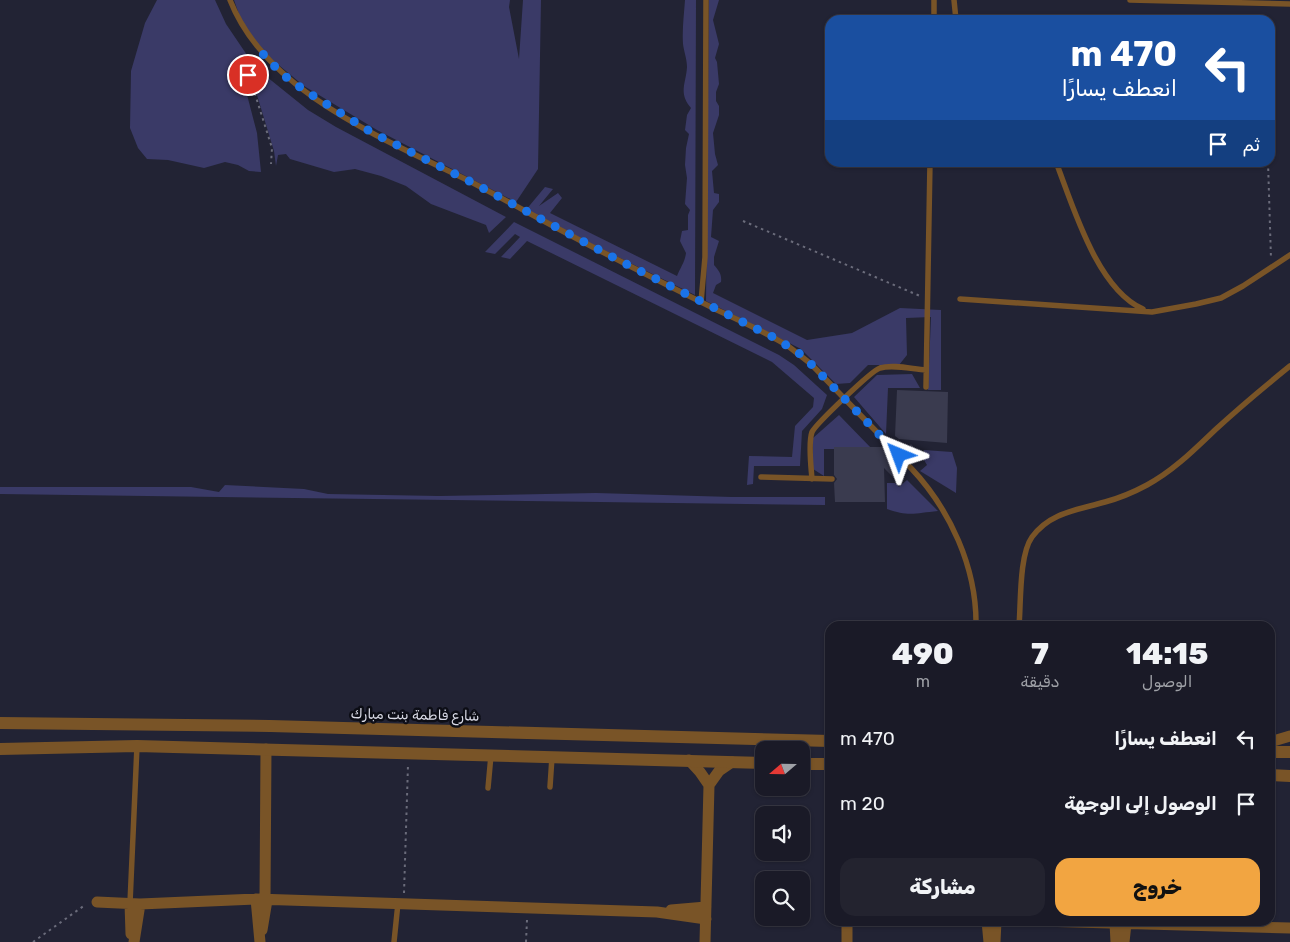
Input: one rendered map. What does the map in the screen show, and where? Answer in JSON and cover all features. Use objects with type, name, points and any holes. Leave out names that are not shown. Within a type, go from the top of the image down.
[{"type":"street","name":"شارع فاطمة بنت مبارك","points":[[0,723],[290,727],[825,741]]},
{"type":"street","points":[[1275,740],[1290,736]]},
{"type":"street","points":[[0,749],[137,746],[755,763]]},
{"type":"street","points":[[260,941],[266,749]]},
{"type":"street","points":[[1275,752],[1290,752]]},
{"type":"street","points":[[689,760],[709,785]]},
{"type":"street","points":[[705,942],[709,785],[719,771],[732,762]]},
{"type":"street","points":[[810,764],[825,764]]},
{"type":"street","points":[[1275,775],[1290,776]]},
{"type":"street","points":[[97,902],[262,900],[706,913]]},
{"type":"street","points":[[133,942],[135,903]]},
{"type":"street","points":[[847,926],[847,942]]},
{"type":"street","points":[[987,926],[989,942]]},
{"type":"street","points":[[995,942],[996,926]]},
{"type":"street","points":[[1116,942],[1120,926]]},
{"type":"street","points":[[1121,926],[1124,942]]},
{"type":"street","points":[[1222,926],[1290,928]]},
{"type":"lane","points":[[230,0],[243,27],[260,51],[282,74],[304,90],[371,132],[788,346],[811,364],[899,455]]},
{"type":"lane","points":[[701,302],[705,257],[706,0]]},
{"type":"lane","points":[[934,0],[934,15]]},
{"type":"lane","points":[[954,0],[956,15]]},
{"type":"lane","points":[[1130,0],[1290,4]]},
{"type":"lane","points":[[926,388],[930,167]]},
{"type":"lane","points":[[1058,167],[1079,221],[1106,276],[1124,299],[1137,307],[1152,312]]},
{"type":"lane","points":[[960,299],[1152,312],[1221,298],[1271,269],[1290,255]]},
{"type":"lane","points":[[1020,621],[1023,560],[1031,538],[1046,521],[1070,510],[1119,498],[1142,488],[1162,476],[1251,397],[1290,366]]},
{"type":"lane","points":[[812,479],[811,434],[816,426],[845,398],[873,372],[882,368],[926,370]]},
{"type":"lane","points":[[910,467],[935,498],[956,537],[971,580],[975,621]]},
{"type":"lane","points":[[761,477],[832,479]]},
{"type":"lane","points":[[135,903],[137,746]]},
{"type":"lane","points":[[488,788],[491,755]]},
{"type":"lane","points":[[550,787],[552,757]]},
{"type":"lane","points":[[394,942],[398,904]]},
{"type":"path","points":[[260,51],[249,67],[248,75],[272,148],[271,164]]},
{"type":"path","points":[[1268,167],[1271,269]]},
{"type":"path","points":[[743,221],[927,299]]},
{"type":"path","points":[[398,904],[398,894],[404,894],[409,753]]},
{"type":"path","points":[[32,942],[66,920],[83,906],[97,902]]},
{"type":"path","points":[[526,942],[528,907]]},
{"type":"shaded area","points":[[157,0],[215,0],[226,24],[247,55],[240,68],[257,133],[261,172],[249,171],[238,165],[225,162],[204,168],[168,160],[147,159],[138,148],[130,128],[131,71],[145,23]]},
{"type":"shaded area","points":[[234,0],[510,0],[509,7],[519,59],[523,0],[541,0],[538,169],[516,202],[377,130],[304,86],[263,52],[241,20]]},
{"type":"shaded area","points":[[685,0],[696,0],[695,295],[525,211],[545,187],[553,189],[539,206],[558,193],[562,198],[550,213],[677,276],[686,253],[680,241],[682,231],[688,230],[690,210],[685,204],[687,178],[685,165],[689,134],[685,130],[687,115],[691,108],[687,103],[684,93],[687,67],[683,44]]},
{"type":"shaded area","points":[[709,0],[719,0],[713,20],[719,44],[715,58],[719,84],[716,92],[716,101],[719,106],[719,115],[713,133],[718,165],[712,171],[714,193],[719,194],[719,202],[713,210],[711,237],[719,241],[714,257],[714,265],[720,273],[721,282],[716,285],[713,293],[807,340],[852,333],[900,308],[941,310],[941,390],[928,390],[931,317],[906,318],[907,355],[899,365],[868,365],[850,383],[836,384],[801,349],[706,301]]},
{"type":"shaded area","points":[[252,65],[308,110],[336,127],[506,217],[489,233],[486,225],[431,204],[406,186],[381,176],[355,169],[334,172],[290,159],[286,154],[278,155],[276,166],[274,151],[250,72]]},
{"type":"shaded area","points":[[514,222],[779,355],[794,365],[827,395],[822,409],[802,431],[800,466],[754,466],[753,484],[747,485],[749,456],[792,457],[795,426],[813,407],[814,398],[772,362],[527,241],[510,259],[501,257],[520,237],[515,234],[495,254],[485,252]]},
{"type":"shaded area","points":[[912,374],[920,388],[888,388],[886,434],[854,397],[877,375]]},
{"type":"shaded area","points":[[839,415],[872,449],[824,449],[824,476],[813,469],[813,438]]},
{"type":"shaded area","points":[[924,450],[952,452],[957,468],[956,493],[920,471],[927,465],[924,460]]},
{"type":"shaded area","points":[[907,480],[938,511],[907,514],[887,509],[887,483],[895,483],[899,487]]},
{"type":"shaded area","points":[[225,485],[304,489],[328,494],[439,496],[596,493],[732,497],[825,497],[825,505],[0,494],[0,487],[191,487],[219,492]]},
{"type":"building","points":[[897,390],[948,392],[947,443],[899,439],[895,436]]},
{"type":"building","points":[[911,444],[922,456],[913,464],[910,462],[907,464],[905,467],[907,470],[896,480],[884,468],[885,502],[835,502],[834,483],[837,479],[834,475],[834,447],[883,447],[895,460],[900,460],[903,457],[903,452]]},
{"type":"route","points":[[248,75],[251,63],[260,51],[282,74],[326,105],[371,132],[475,184],[622,262],[775,338],[800,354],[811,364],[899,455]]}]
